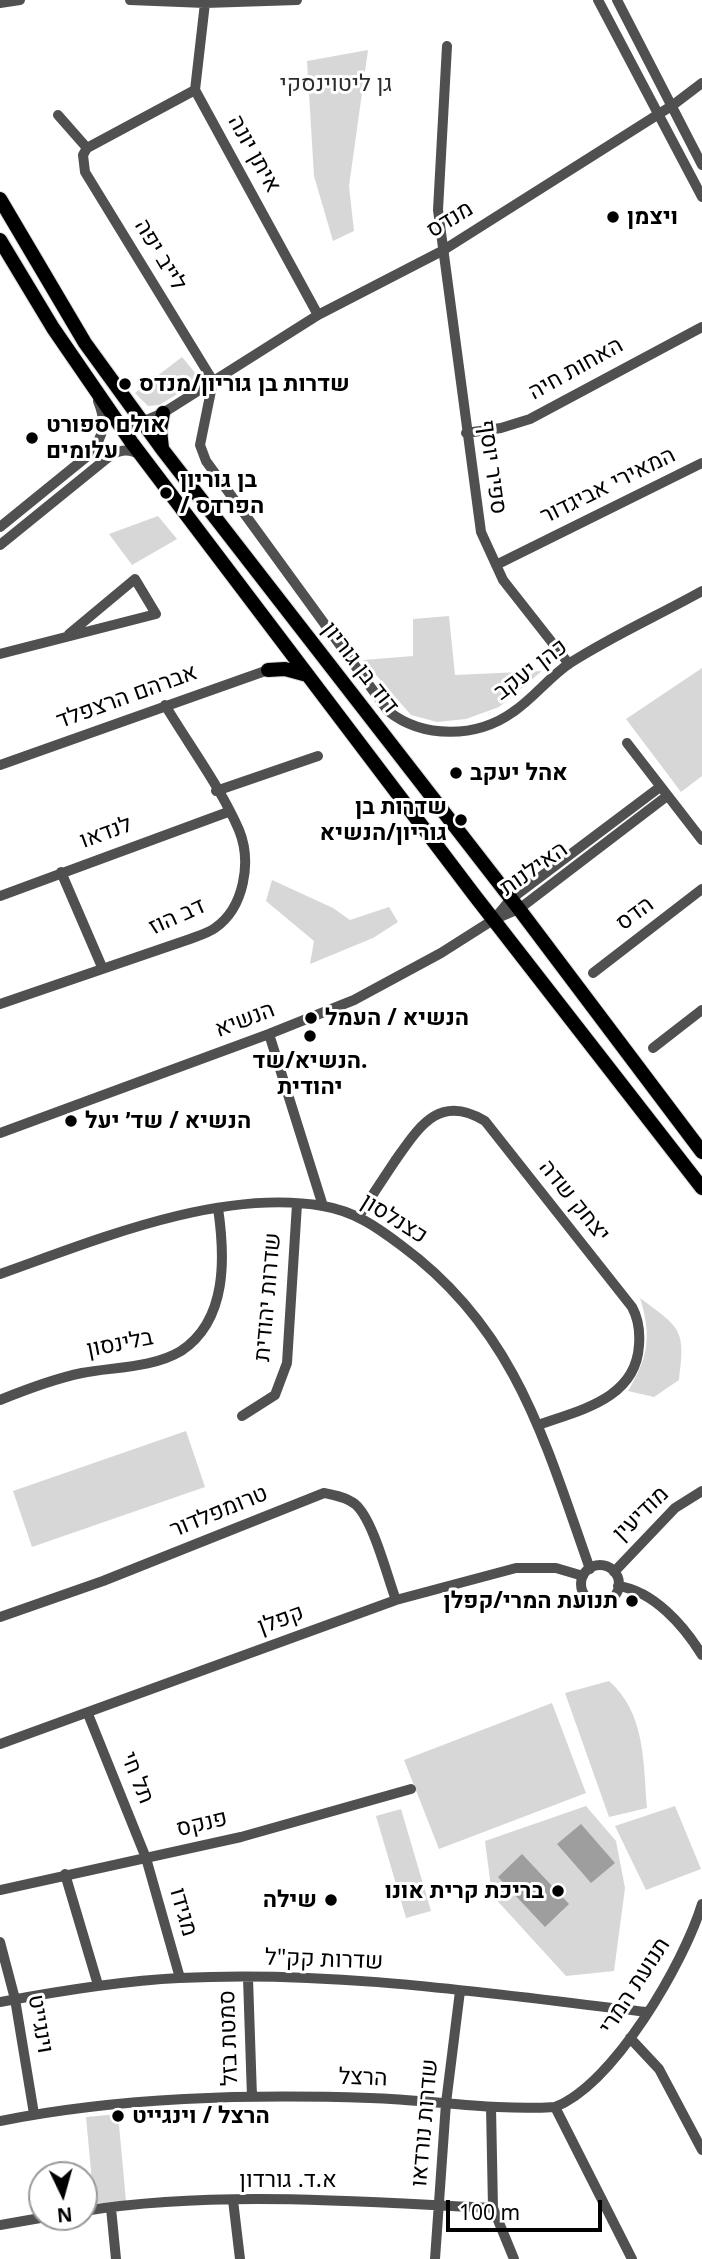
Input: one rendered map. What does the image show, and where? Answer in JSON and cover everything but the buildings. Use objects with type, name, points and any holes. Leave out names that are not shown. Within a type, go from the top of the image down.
[{"type":"main road","name":"דוד בן גוריון","points":[[0,199],[85,343],[162,449],[515,904],[702,1152]]},
{"type":"main road","name":"דוד בן גוריון","points":[[0,240],[117,423],[493,920],[702,1188]]},
{"type":"main road","points":[[162,449],[160,430],[163,413]]},
{"type":"main road","points":[[268,670],[278,656],[277,634]]},
{"type":"main road","points":[[268,670],[291,669],[308,676]]},
{"type":"street","points":[[0,4],[20,0]]},
{"type":"street","points":[[130,0],[205,3],[297,0]]},
{"type":"street","points":[[598,0],[702,197]]},
{"type":"street","points":[[617,0],[702,165]]},
{"type":"street","points":[[58,115],[87,148],[195,90],[205,3]]},
{"type":"street","name":"ספיר יוסף","points":[[447,46],[438,210],[481,532],[503,580],[569,664]]},
{"type":"street","name":"מנדס","points":[[117,423],[143,422],[163,413],[317,315],[442,251],[673,105],[702,83]]},
{"type":"street","name":"איתן יונה","points":[[195,90],[317,315]]},
{"type":"street","name":"לייב יפה","points":[[87,148],[83,155],[85,172],[213,381]]},
{"type":"street","name":"האחות חיה","points":[[466,433],[501,428],[530,419],[702,327]]},
{"type":"street","name":"כהן יעקב","points":[[213,381],[200,445],[206,461],[374,694],[388,711],[414,728],[449,732],[488,726],[513,713],[569,664],[702,591]]},
{"type":"street","points":[[0,527],[90,454],[100,440],[105,428],[103,413],[91,386]]},
{"type":"street","points":[[0,545],[111,455],[120,450],[132,450],[142,456]]},
{"type":"street","name":"המאירי אביגדור","points":[[496,565],[702,463]]},
{"type":"street","points":[[0,654],[69,634],[156,614],[135,579],[69,634]]},
{"type":"street","name":"אברהם הרצפלד","points":[[0,765],[268,670]]},
{"type":"street","name":"דב הוז","points":[[0,1004],[190,939],[215,928],[232,910],[241,891],[246,870],[240,832],[165,705]]},
{"type":"street","points":[[628,743],[702,840]]},
{"type":"street","points":[[216,791],[318,756]]},
{"type":"street","name":"האילנות","points":[[493,920],[664,792]]},
{"type":"street","name":"לנדאו","points":[[0,896],[228,812]]},
{"type":"street","points":[[61,872],[102,967]]},
{"type":"street","name":"הדס","points":[[593,973],[702,889]]},
{"type":"street","name":"הנשיא","points":[[0,1133],[354,1000],[441,953],[493,920]]},
{"type":"street","points":[[653,1048],[702,1010]]},
{"type":"street","points":[[269,1034],[323,1206]]},
{"type":"street","name":"יצחק שדה","points":[[359,1216],[421,1125],[440,1113],[454,1111],[466,1112],[485,1121],[632,1307],[640,1333],[634,1367],[615,1393],[538,1425]]},
{"type":"street","name":"כצנלסון","points":[[0,1273],[152,1222],[218,1208],[296,1204],[323,1206],[359,1216],[419,1258],[459,1297],[494,1339],[520,1383],[538,1425],[586,1572]]},
{"type":"street","name":"שדרות יהודית","points":[[242,1416],[275,1395],[287,1363],[296,1204]]},
{"type":"street","name":"בלינסון","points":[[0,1400],[47,1381],[150,1363],[183,1349],[211,1314],[218,1290],[224,1256],[218,1208]]},
{"type":"street","name":"מודיעין","points":[[614,1572],[676,1508],[702,1491]]},
{"type":"street","name":"טרומפלדור","points":[[0,1617],[103,1581],[324,1493],[355,1504],[364,1516],[396,1600]]},
{"type":"street","points":[[605,1567],[614,1572],[618,1586],[614,1597],[597,1603],[584,1595],[581,1586],[586,1572],[605,1567]]},
{"type":"street","name":"קפלן","points":[[0,1745],[396,1600],[516,1568],[556,1568],[586,1572]]},
{"type":"street","points":[[618,1586],[636,1591],[659,1606],[684,1629],[702,1655]]},
{"type":"street","name":"תל חי","points":[[88,1714],[146,1858]]},
{"type":"street","name":"פנקס","points":[[0,1890],[241,1837],[411,1789]]},
{"type":"street","name":"מגידו","points":[[146,1858],[180,1978]]},
{"type":"street","points":[[65,1874],[97,1985]]},
{"type":"street","name":"תנועת המרי","points":[[555,2107],[575,2098],[630,2038],[693,1934],[702,1904]]},
{"type":"street","name":"וינגייט","points":[[0,1942],[15,1999],[34,2114]]},
{"type":"street","name":"שדרות קק\"ל","points":[[0,2002],[97,1985],[180,1978],[248,1978],[365,1981],[647,2012]]},
{"type":"street","name":"סמטת בזל","points":[[248,1978],[252,2097]]},
{"type":"street","name":"שדרות נורדאו","points":[[435,2259],[446,2103],[460,1991]]},
{"type":"street","points":[[630,2038],[659,2069],[702,2150]]},
{"type":"street","name":"הרצל","points":[[0,2120],[131,2104],[252,2097],[446,2103],[491,2107],[555,2107]]},
{"type":"street","points":[[491,2107],[493,2208],[514,2259]]},
{"type":"street","points":[[555,2107],[632,2259]]},
{"type":"street","points":[[233,2200],[240,2259]]},
{"type":"street","name":"א.ד. גורדון","points":[[98,2209],[233,2200],[335,2200],[493,2208]]},
{"type":"street","points":[[111,2208],[116,2259]]},
{"type":"street","points":[[0,2225],[28,2220]]},
{"type":"green space","name":"גן ליטוינסקי","points":[[368,50],[349,186],[354,231],[333,241],[314,176],[307,61]]},
{"type":"green space","points":[[182,357],[201,380],[159,405],[148,406],[135,393]]},
{"type":"green space","points":[[158,516],[177,539],[132,565],[109,534]]},
{"type":"green space","points":[[449,616],[455,675],[542,671],[499,707],[466,719],[437,722],[411,715],[363,660],[413,656],[413,619]]},
{"type":"green space","points":[[702,668],[702,776],[681,792],[626,719]]},
{"type":"green space","points":[[272,880],[333,908],[350,920],[389,907],[398,922],[373,938],[310,964],[314,941],[266,901]]},
{"type":"green space","points":[[640,1298],[672,1323],[680,1339],[679,1380],[654,1397],[628,1391],[640,1368],[646,1346],[646,1324]]},
{"type":"green space","points":[[186,1431],[205,1487],[32,1547],[13,1491]]},
{"type":"green space","points":[[609,1681],[630,1708],[636,1724],[643,1756],[647,1808],[609,1817],[565,1693]]},
{"type":"green space","points":[[552,1703],[586,1793],[439,1849],[404,1760]]},
{"type":"green space","name":"בריכת קרית אונו","points":[[586,1806],[616,1841],[625,1888],[614,1971],[566,1976],[492,1895],[485,1841]]},
{"type":"green space","points":[[675,1806],[701,1869],[646,1890],[615,1826]]},
{"type":"green space","points":[[401,1809],[431,1911],[406,1918],[376,1816]]},
{"type":"green space","points":[[118,2114],[126,2201],[98,2204],[98,2161],[90,2161],[86,2117]]},
{"type":"shaded area","points":[[581,1824],[615,1863],[591,1883],[557,1844]]},
{"type":"shaded area","points":[[522,1854],[569,1904],[545,1927],[498,1877]]},
{"type":"place","name":"ויצמן","points":[[613,217]]},
{"type":"place","name":"שדרות בן גוריון/מנדס","points":[[125,384]]},
{"type":"place","name":"אולם ספורט עלומים","points":[[32,438]]},
{"type":"place","name":"בן גוריון / הפרדס","points":[[166,493]]},
{"type":"place","name":"אהל יעקב","points":[[456,773]]},
{"type":"place","name":"שדרות בן גוריון/הנשיא","points":[[461,820]]},
{"type":"place","name":"הנשיא / העמל","points":[[311,1018]]},
{"type":"place","name":"הנשיא/שד. יהודית","points":[[310,1036]]},
{"type":"place","name":"הנשיא / שד׳ יעל","points":[[71,1121]]},
{"type":"place","name":"תנועת המרי/קפלן","points":[[632,1601]]},
{"type":"place","name":"בריכת קרית אונו","points":[[558,1891]]},
{"type":"place","name":"שילה","points":[[331,1900]]},
{"type":"place","name":"הרצל / וינגייט","points":[[118,2116]]}]
